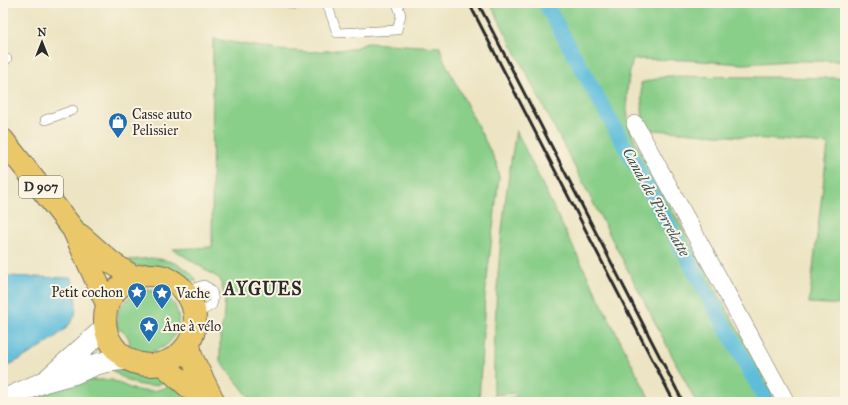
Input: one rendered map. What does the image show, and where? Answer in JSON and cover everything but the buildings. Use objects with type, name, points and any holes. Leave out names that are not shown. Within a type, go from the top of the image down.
[{"type":"main road","name":"D 907","points":[[3,140],[73,229],[112,263],[134,278]]},
{"type":"main road","name":"D 907","points":[[73,229],[107,304]]},
{"type":"main road","points":[[148,275],[162,276],[174,282],[184,291],[191,302],[195,315],[194,330],[189,343],[178,356],[162,364],[150,366],[137,364],[126,359],[116,351],[109,340],[105,328],[104,316],[107,304],[115,290],[127,281],[134,278],[148,275]]},
{"type":"main road","points":[[189,343],[191,356],[214,402]]},
{"type":"main road","points":[[162,364],[206,402]]},
{"type":"street","points":[[635,124],[786,402]]},
{"type":"street","points":[[44,382],[105,328]]},
{"type":"street","points":[[3,400],[44,382],[73,374],[97,364],[126,359]]},
{"type":"lane","points":[[287,3],[294,6],[305,3]]},
{"type":"lane","points":[[328,3],[337,33],[397,30],[401,15],[397,3]]},
{"type":"lane","points":[[45,120],[73,110]]},
{"type":"green space","points":[[490,3],[845,3],[845,62],[791,61],[744,64],[685,60],[633,59],[629,76],[627,110],[631,132],[635,141],[770,388],[775,402],[696,402]]},
{"type":"green space","points":[[213,39],[279,50],[311,52],[352,49],[367,43],[440,47],[444,60],[496,162],[499,177],[485,296],[479,402],[253,402],[220,361],[220,332],[223,323],[225,299],[220,279],[173,249],[212,247]]},
{"type":"green space","points":[[667,76],[845,78],[845,305],[809,303],[828,144],[643,129],[641,83]]},
{"type":"green space","points":[[516,130],[651,402],[491,402],[517,396],[514,393],[494,395],[495,328],[499,262],[506,196]]},
{"type":"green space","points":[[151,258],[165,260],[183,267],[197,281],[185,280],[163,269],[136,266],[125,262],[129,260]]},
{"type":"green space","points":[[146,290],[160,292],[170,299],[176,308],[178,318],[177,329],[172,339],[163,347],[150,352],[135,350],[130,347],[128,337],[117,328],[117,315],[120,307],[126,300]]},
{"type":"green space","points":[[122,368],[133,373],[155,376],[167,380],[152,386],[145,386],[130,382],[111,369]]},
{"type":"green space","points":[[77,380],[112,380],[132,389],[143,391],[154,391],[174,385],[192,402],[28,402]]},
{"type":"water","points":[[3,276],[72,278],[76,305],[75,315],[71,322],[55,338],[3,368]]},
{"type":"waterway","name":"Canal de Pierrelatte","points":[[545,3],[767,402]]},
{"type":"railway","points":[[469,3],[674,402]]},
{"type":"railway","points":[[478,3],[683,402]]},
{"type":"place","name":"Casse auto Pelissier","points":[[118,139]]},
{"type":"place","name":"Petit cochon","points":[[137,309]]},
{"type":"place","name":"Vache","points":[[162,310]]},
{"type":"place","name":"Âne à vélo","points":[[149,343]]},
{"type":"district","name":"AYGUES","points":[[263,289]]}]
